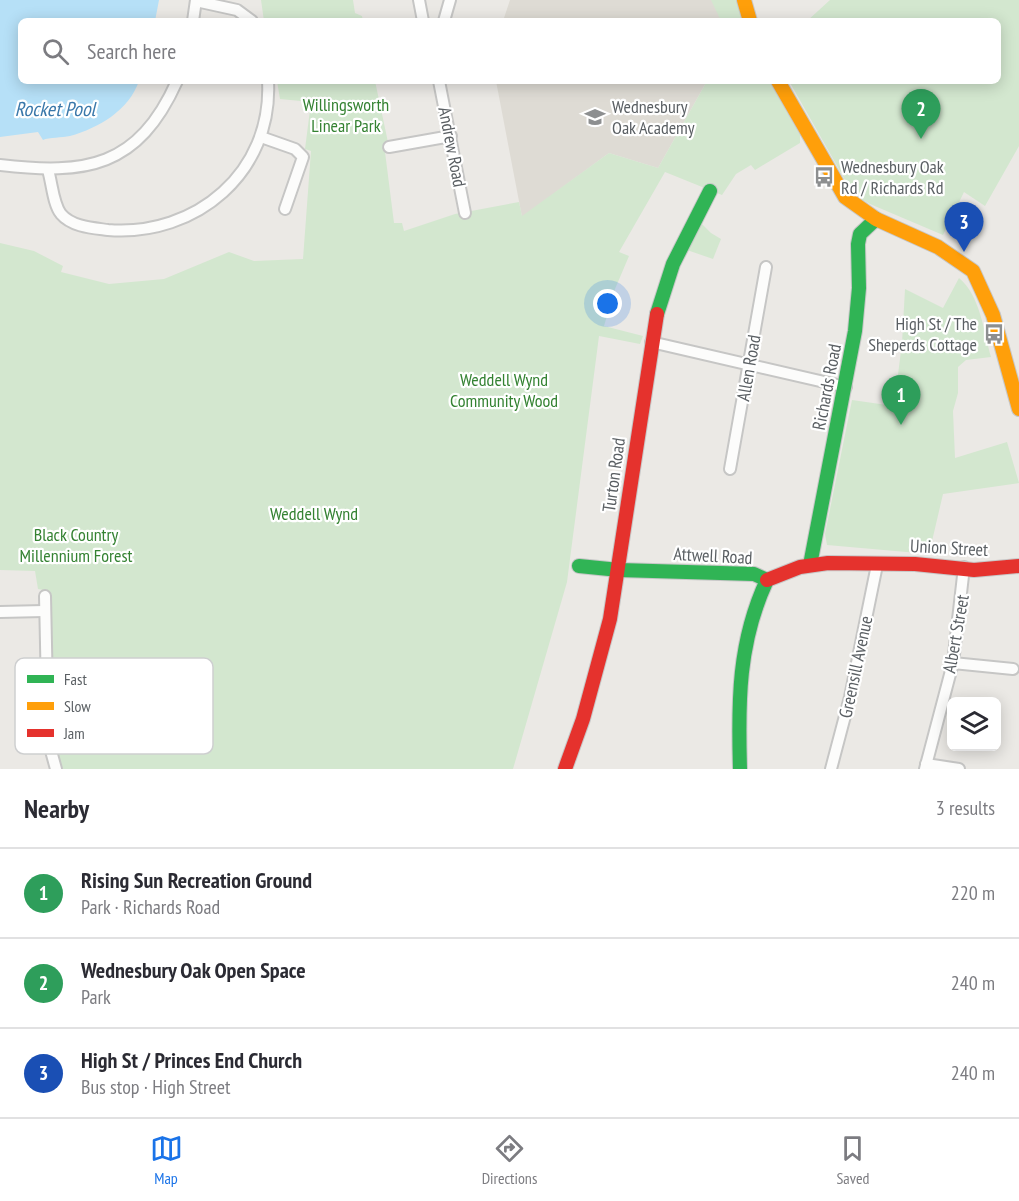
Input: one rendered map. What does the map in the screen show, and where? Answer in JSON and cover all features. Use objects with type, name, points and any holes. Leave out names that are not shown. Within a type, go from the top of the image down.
[{"type":"street","points":[[419,0],[422,18]]},
{"type":"street","points":[[445,18],[450,0]]},
{"type":"street","points":[[744,0],[749,18]]},
{"type":"street","points":[[193,18],[196,1],[237,10],[248,18]]},
{"type":"street","points":[[0,165],[48,170],[86,167],[126,148],[140,137],[160,111],[175,84]]},
{"type":"street","points":[[48,170],[58,210],[72,223],[92,228],[147,231],[170,225],[196,214],[234,180],[261,137],[270,102],[268,84]]},
{"type":"street","name":"Andrew Road","points":[[440,84],[465,213]]},
{"type":"street","points":[[780,84],[839,190],[856,207],[876,219],[938,247],[959,259],[973,272],[993,315],[1019,409]]},
{"type":"street","points":[[388,147],[451,136]]},
{"type":"street","points":[[261,137],[295,149],[303,157],[285,209]]},
{"type":"street","name":"Turton Road","points":[[569,768],[603,648],[619,570],[655,319],[673,264],[710,191]]},
{"type":"street","name":"Richards Road","points":[[810,565],[846,387],[858,308],[858,244],[860,234],[876,219]]},
{"type":"street","name":"Allen Road","points":[[730,469],[766,267]]},
{"type":"street","points":[[651,342],[846,387]]},
{"type":"street","name":"Attwell Road","points":[[579,566],[619,570],[754,574],[767,580],[810,565],[860,562],[877,565]]},
{"type":"street","name":"Union Street","points":[[877,565],[915,564],[964,567],[974,570],[1019,566]]},
{"type":"street","name":"Greensill Avenue","points":[[831,769],[850,697],[877,565]]},
{"type":"street","name":"Albert Street","points":[[925,767],[953,663],[964,567]]},
{"type":"street","points":[[740,769],[738,692],[742,645],[756,600],[767,580]]},
{"type":"street","points":[[45,596],[45,658]]},
{"type":"street","points":[[0,612],[44,611]]},
{"type":"street","points":[[953,663],[1013,669]]},
{"type":"street","points":[[52,754],[56,769]]},
{"type":"street","points":[[925,767],[959,769]]},
{"type":"shaded area","points":[[510,0],[732,0],[734,18],[504,18]]},
{"type":"shaded area","name":"Wednesbury Oak Academy","points":[[497,84],[705,84],[658,168],[609,153],[522,217]]},
{"type":"green space","points":[[261,0],[353,0],[355,13],[362,18],[264,18]]},
{"type":"green space","points":[[711,0],[736,0],[741,18],[720,18]]},
{"type":"green space","points":[[830,0],[1019,0],[1019,146],[985,206],[964,192],[943,235],[870,204],[853,194],[791,84],[1001,84],[1001,18],[810,18]]},
{"type":"green space","name":"Weddell Wynd","points":[[278,84],[376,84],[389,147],[385,152],[394,223],[402,223],[404,231],[455,214],[519,202],[522,216],[609,153],[658,168],[705,84],[771,84],[800,135],[800,143],[755,170],[751,165],[736,174],[722,195],[665,172],[619,252],[629,256],[615,289],[604,326],[643,336],[640,344],[599,336],[567,582],[513,769],[62,769],[57,754],[213,754],[213,658],[48,658],[49,591],[38,589],[35,571],[0,570],[0,243],[34,251],[63,266],[61,272],[109,284],[164,279],[229,252],[254,261],[303,259],[311,151],[305,149],[311,102],[280,99]]},
{"type":"green space","points":[[700,222],[721,239],[713,259],[687,250]]},
{"type":"green space","points":[[959,278],[977,304],[991,357],[966,360],[958,367],[958,393],[953,411],[955,458],[1007,442],[1019,483],[943,494],[929,554],[827,545],[825,534],[852,400],[894,406],[902,343],[905,289],[943,308]]},
{"type":"water","name":"Rocket Pool","points":[[0,0],[159,0],[156,18],[18,18],[18,84],[138,84],[128,101],[112,116],[81,133],[43,140],[38,132],[0,137]]},
{"type":"traffic: fast","points":[[657,314],[673,264],[710,191]]},
{"type":"traffic: fast","points":[[810,565],[855,331],[859,288],[858,244],[860,234],[876,219]]},
{"type":"traffic: fast","points":[[579,566],[619,570],[754,574],[767,580]]},
{"type":"traffic: fast","points":[[740,769],[739,720],[745,649],[757,603],[767,580]]},
{"type":"traffic: slow","points":[[744,0],[749,18]]},
{"type":"traffic: slow","points":[[780,84],[845,197],[876,219],[938,247],[973,271],[993,315],[1019,409]]},
{"type":"traffic: jam","points":[[565,769],[583,719],[610,619],[657,314]]},
{"type":"traffic: jam","points":[[767,580],[800,567],[828,563],[915,564],[974,570],[1019,566]]},
{"type":"place","name":"Wednesbury Oak Academy","points":[[595,117]]},
{"type":"place","name":"Wednesbury Oak Open Space","points":[[921,139]]},
{"type":"place","name":"Wednesbury Oak Rd / Richards Rd","points":[[824,177]]},
{"type":"place","name":"High St / Princes End Church","points":[[964,252]]},
{"type":"place","name":"High St / The Sheperds Cottage","points":[[994,334]]},
{"type":"place","name":"Rising Sun Recreation Ground","points":[[901,425]]},
{"type":"park label","name":"Willingsworth Linear Park","points":[[346,115]]},
{"type":"park label","name":"Weddell Wynd Community Wood","points":[[504,390]]},
{"type":"park label","name":"Black Country Millennium Forest","points":[[76,545]]}]
